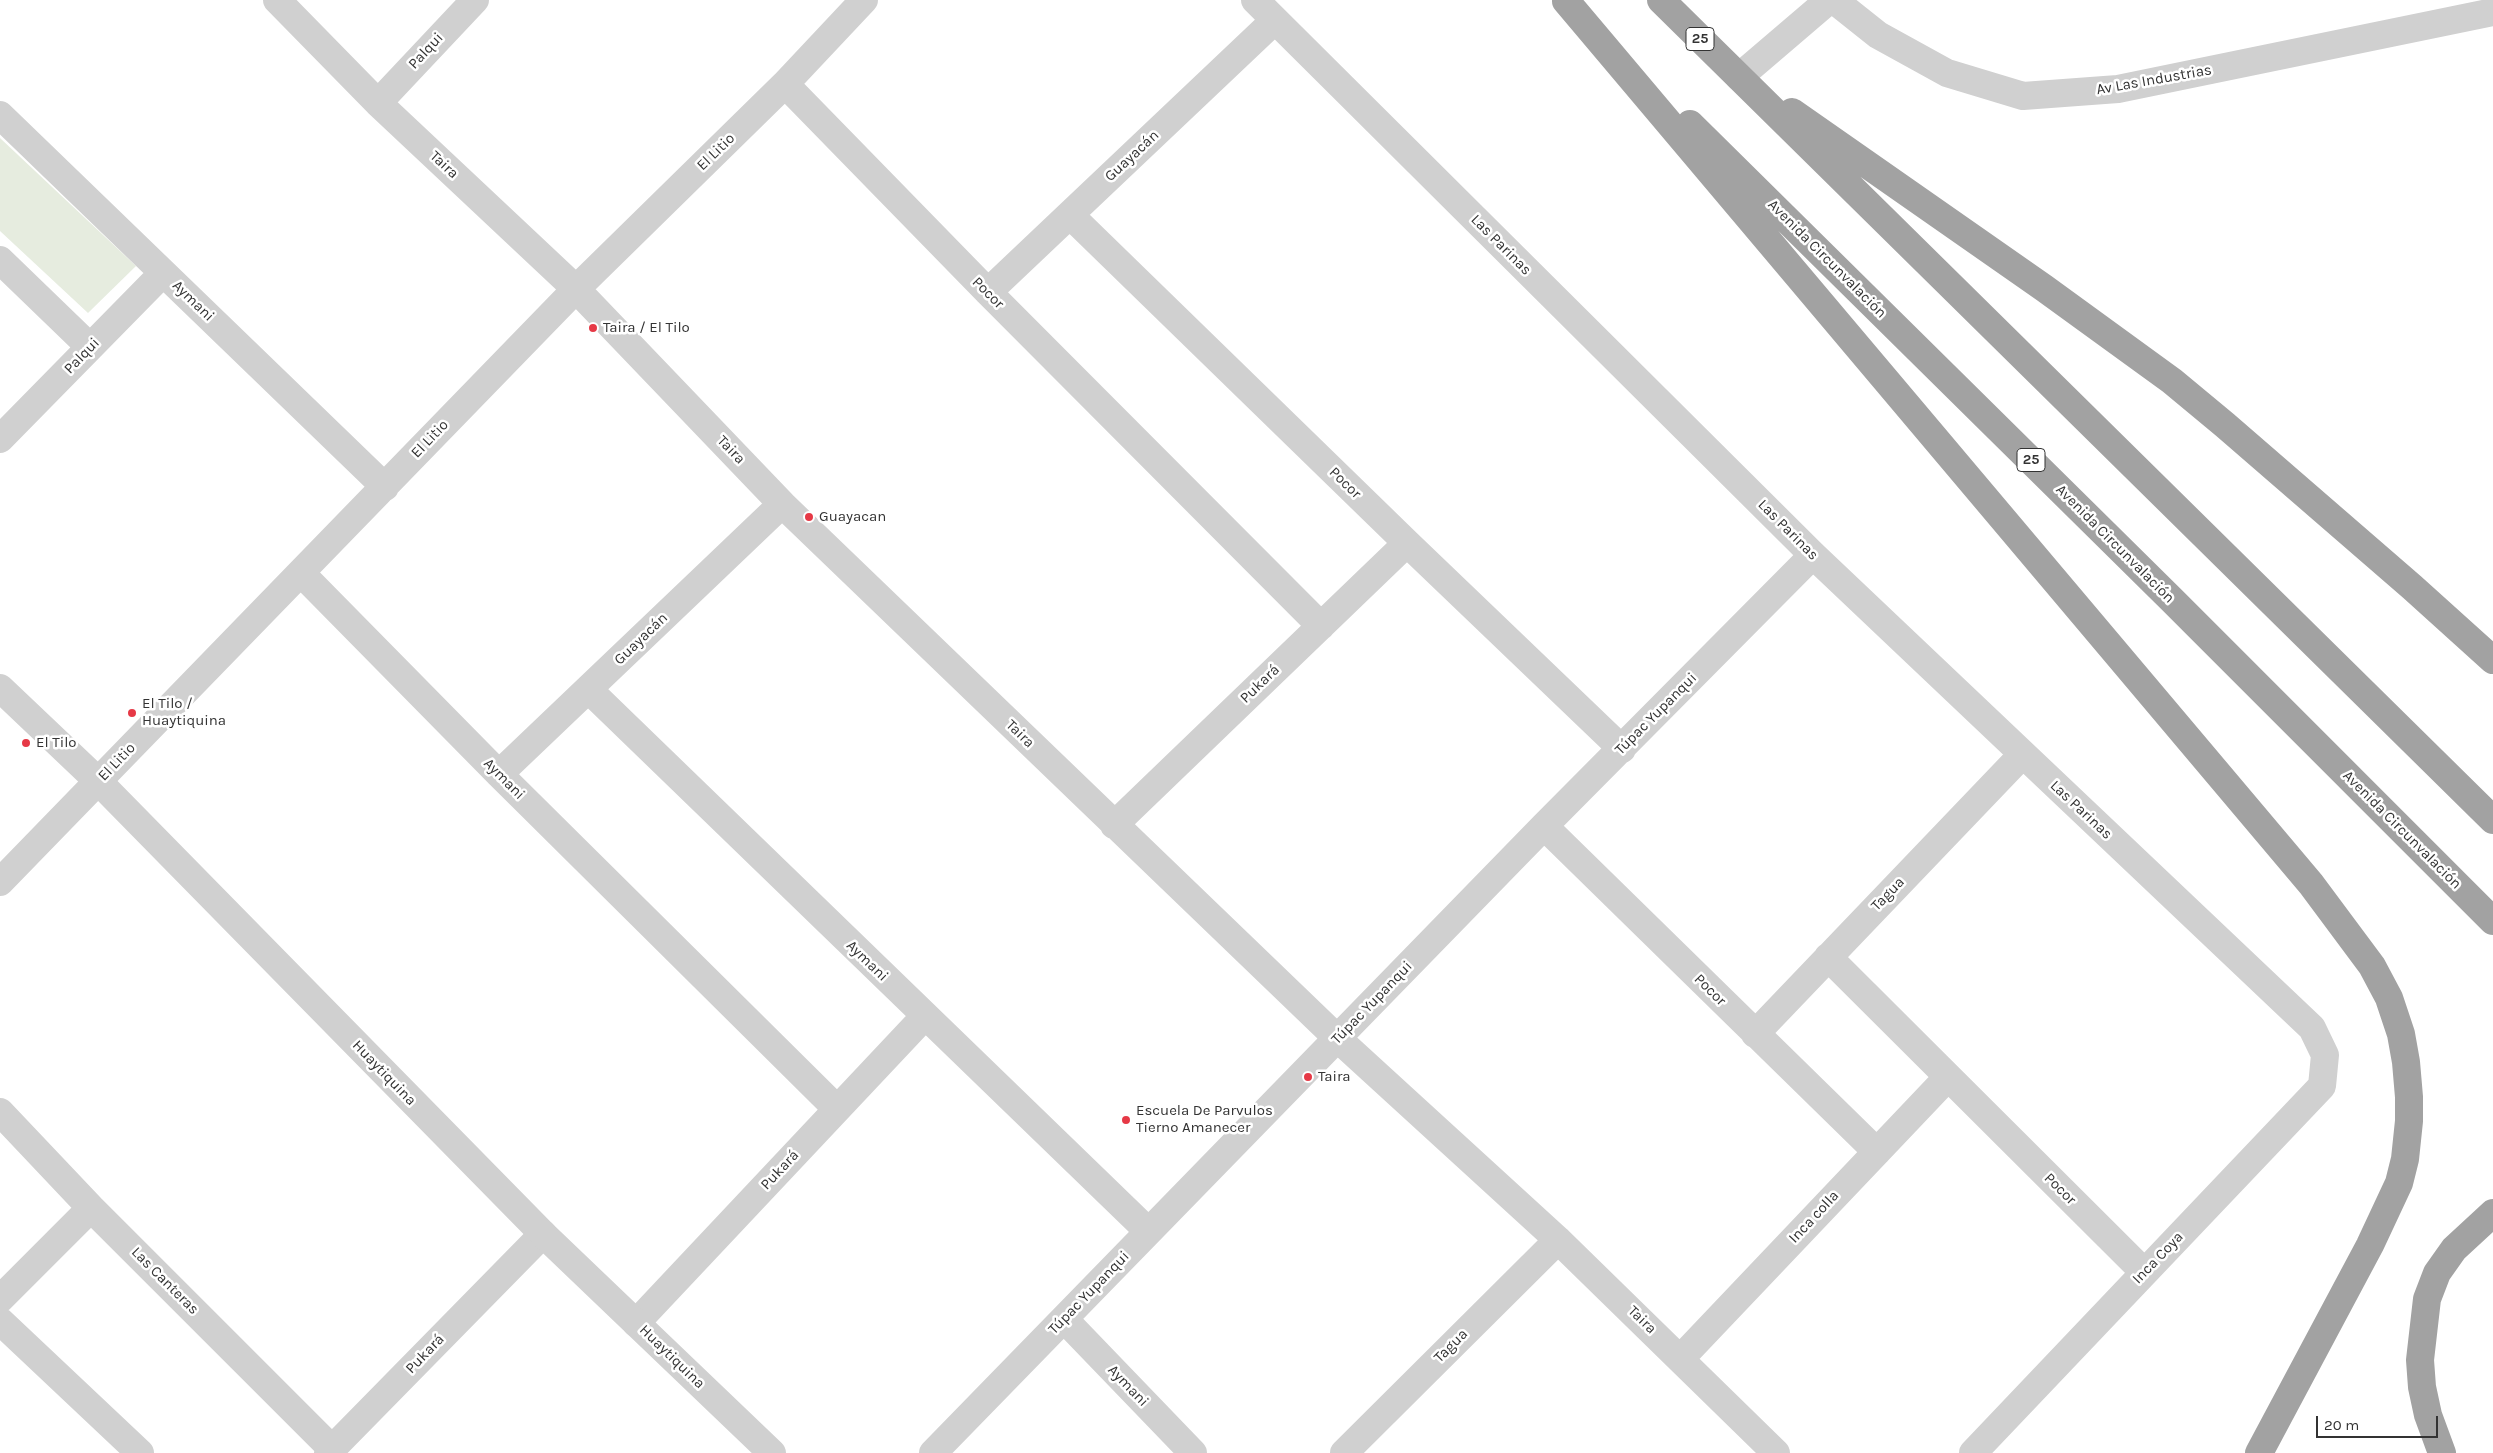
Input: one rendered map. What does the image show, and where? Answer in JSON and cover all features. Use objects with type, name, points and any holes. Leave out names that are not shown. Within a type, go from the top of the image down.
[{"type":"highway","name":"25","points":[[1661,0],[2493,820]]},
{"type":"highway","points":[[1565,1],[2312,884],[2372,966],[2389,998],[2401,1034],[2409,1098],[2405,1159],[2399,1183],[2370,1245],[2259,1453]]},
{"type":"highway","name":"Avenida Circunvalación","points":[[1565,1],[2165,593],[2493,921]]},
{"type":"highway","points":[[1739,78],[1813,126],[2044,288],[2172,381],[2226,425],[2493,660]]},
{"type":"highway","points":[[2442,1453],[2428,1415],[2422,1386],[2420,1360],[2426,1300],[2437,1273],[2454,1249],[2493,1213]]},
{"type":"street","name":"Taira","points":[[277,0],[378,103],[576,289],[782,504],[1337,1038],[1558,1240],[1681,1358],[1765,1450]]},
{"type":"street","name":"Palqui","points":[[378,103],[475,0]]},
{"type":"street","name":"El Litio","points":[[0,882],[576,289],[785,84],[864,0]]},
{"type":"street","name":"Las Parinas","points":[[1255,0],[1813,555],[2312,1028],[2325,1055]]},
{"type":"street","points":[[1739,78],[1829,0]]},
{"type":"street","name":"Av Las Industrias","points":[[1834,0],[1878,35],[1947,73],[2023,96],[2118,89],[2493,12]]},
{"type":"street","name":"Guayacán","points":[[988,292],[1275,20]]},
{"type":"street","name":"Pocor","points":[[785,84],[988,292],[1321,626]]},
{"type":"street","name":"Aymani","points":[[0,115],[385,487]]},
{"type":"street","name":"Pocor","points":[[1070,215],[1622,749]]},
{"type":"street","points":[[0,260],[90,347]]},
{"type":"street","name":"Palqui","points":[[0,440],[163,273]]},
{"type":"street","name":"Guayacán","points":[[499,774],[782,504]]},
{"type":"street","name":"Pukará","points":[[1114,825],[1407,543]]},
{"type":"street","name":"Túpac Yupanqui","points":[[933,1453],[1544,826],[1813,555]]},
{"type":"street","name":"Aymani","points":[[301,573],[499,774],[837,1109]]},
{"type":"street","name":"Huaytiquina","points":[[0,688],[98,781],[543,1234],[636,1323],[764,1451]]},
{"type":"street","name":"Aymani","points":[[588,690],[1148,1232]]},
{"type":"street","name":"Tagua","points":[[1754,1034],[2022,755]]},
{"type":"street","name":"Pocor","points":[[1544,826],[1876,1152]]},
{"type":"street","name":"Pocor","points":[[1828,957],[2144,1272]]},
{"type":"street","name":"Pukará","points":[[636,1323],[924,1017]]},
{"type":"street","name":"Inca Coya","points":[[1973,1453],[2322,1086],[2325,1055]]},
{"type":"street","name":"Inca colla","points":[[1681,1358],[1948,1077]]},
{"type":"street","name":"Las Canteras","points":[[0,1112],[91,1208],[330,1451]]},
{"type":"street","points":[[0,1299],[91,1208]]},
{"type":"street","name":"Pukará","points":[[330,1451],[543,1234]]},
{"type":"street","name":"Tagua","points":[[1358,1448],[1558,1240]]},
{"type":"street","name":"Aymani","points":[[1064,1319],[1193,1453]]},
{"type":"street","points":[[0,1321],[140,1453]]},
{"type":"shaded area","points":[[0,138],[136,266],[88,313],[0,231]]},
{"type":"place","name":"Taira / El Tilo","points":[[593,328]]},
{"type":"place","name":"Guayacan","points":[[809,517]]},
{"type":"place","name":"El Tilo / Huaytiquina","points":[[132,713]]},
{"type":"place","name":"El Tilo","points":[[26,743]]},
{"type":"place","name":"Taira","points":[[1308,1077]]},
{"type":"place","name":"Escuela De Parvulos Tierno Amanecer","points":[[1126,1120]]}]
